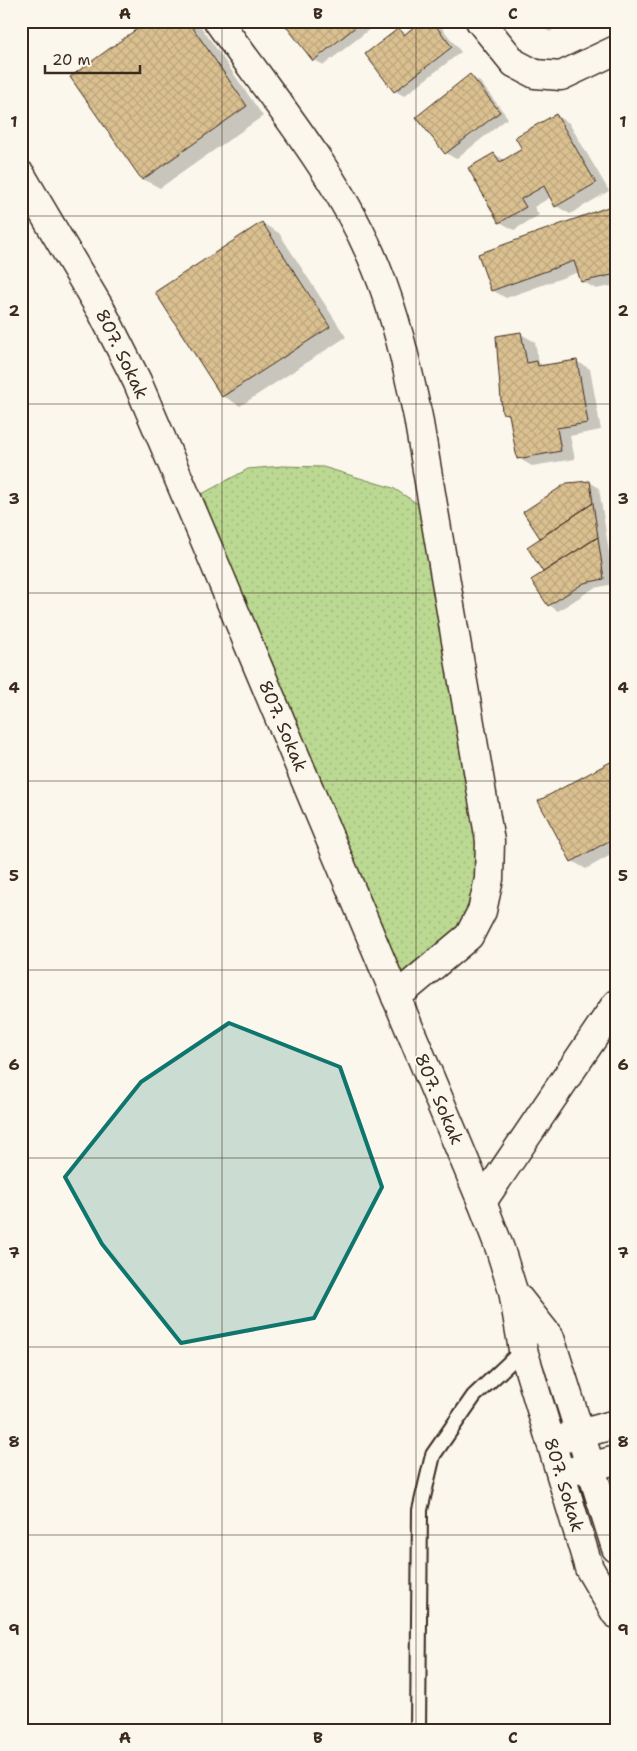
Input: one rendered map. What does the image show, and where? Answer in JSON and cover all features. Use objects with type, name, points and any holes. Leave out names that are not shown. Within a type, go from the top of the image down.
[{"type":"main road","points":[[218,21],[311,150],[341,196],[358,228],[376,266],[393,314],[405,357],[418,417],[490,841],[489,879],[482,911],[469,936],[396,997]]},
{"type":"main road","points":[[480,21],[514,63],[535,74],[561,76],[616,50]]},
{"type":"main road","name":"807. Sokak","points":[[21,175],[102,312],[136,381],[199,525],[482,1202],[513,1291],[523,1350],[589,1568],[616,1614]]},
{"type":"main road","points":[[482,1202],[616,1004]]},
{"type":"main road","name":"807. Sokak","points":[[513,1291],[550,1338],[580,1434],[603,1463],[616,1548]]},
{"type":"main road","points":[[551,1442],[616,1424]]},
{"type":"main road","points":[[561,1474],[603,1463]]},
{"type":"lane","points":[[418,1730],[420,1510],[433,1454],[474,1396],[523,1350]]},
{"type":"highlighted area","points":[[229,1023],[340,1067],[382,1187],[314,1318],[181,1343],[102,1244],[65,1177],[141,1082]]},
{"type":"green space","points":[[282,466],[323,467],[393,488],[435,515],[490,841],[482,911],[396,997],[189,501],[248,469]]},
{"type":"building","points":[[148,21],[188,21],[247,106],[142,180],[70,77]]},
{"type":"building","points":[[282,21],[363,21],[313,61]]},
{"type":"building","points":[[421,21],[432,21],[452,47],[394,92],[365,54],[399,28],[404,35]]},
{"type":"building","points":[[535,21],[547,21],[540,27]]},
{"type":"building","points":[[470,74],[500,112],[445,154],[416,117]]},
{"type":"building","points":[[556,114],[596,183],[555,207],[544,186],[521,199],[526,207],[499,223],[468,168],[494,153],[500,162],[522,149],[515,137]]},
{"type":"building","points":[[608,207],[616,228],[616,274],[581,282],[574,261],[491,291],[478,254]]},
{"type":"building","points":[[262,222],[330,327],[222,397],[155,292]]},
{"type":"building","points":[[521,332],[527,363],[537,361],[538,366],[577,360],[588,423],[557,428],[561,451],[517,459],[509,414],[502,413],[496,336]]},
{"type":"building","points":[[590,481],[593,503],[540,538],[523,512],[567,483]]},
{"type":"building","points":[[593,503],[598,537],[543,572],[527,547]]},
{"type":"building","points":[[598,537],[604,579],[584,583],[548,606],[531,580]]},
{"type":"building","points":[[616,759],[616,837],[571,862],[538,801]]}]
